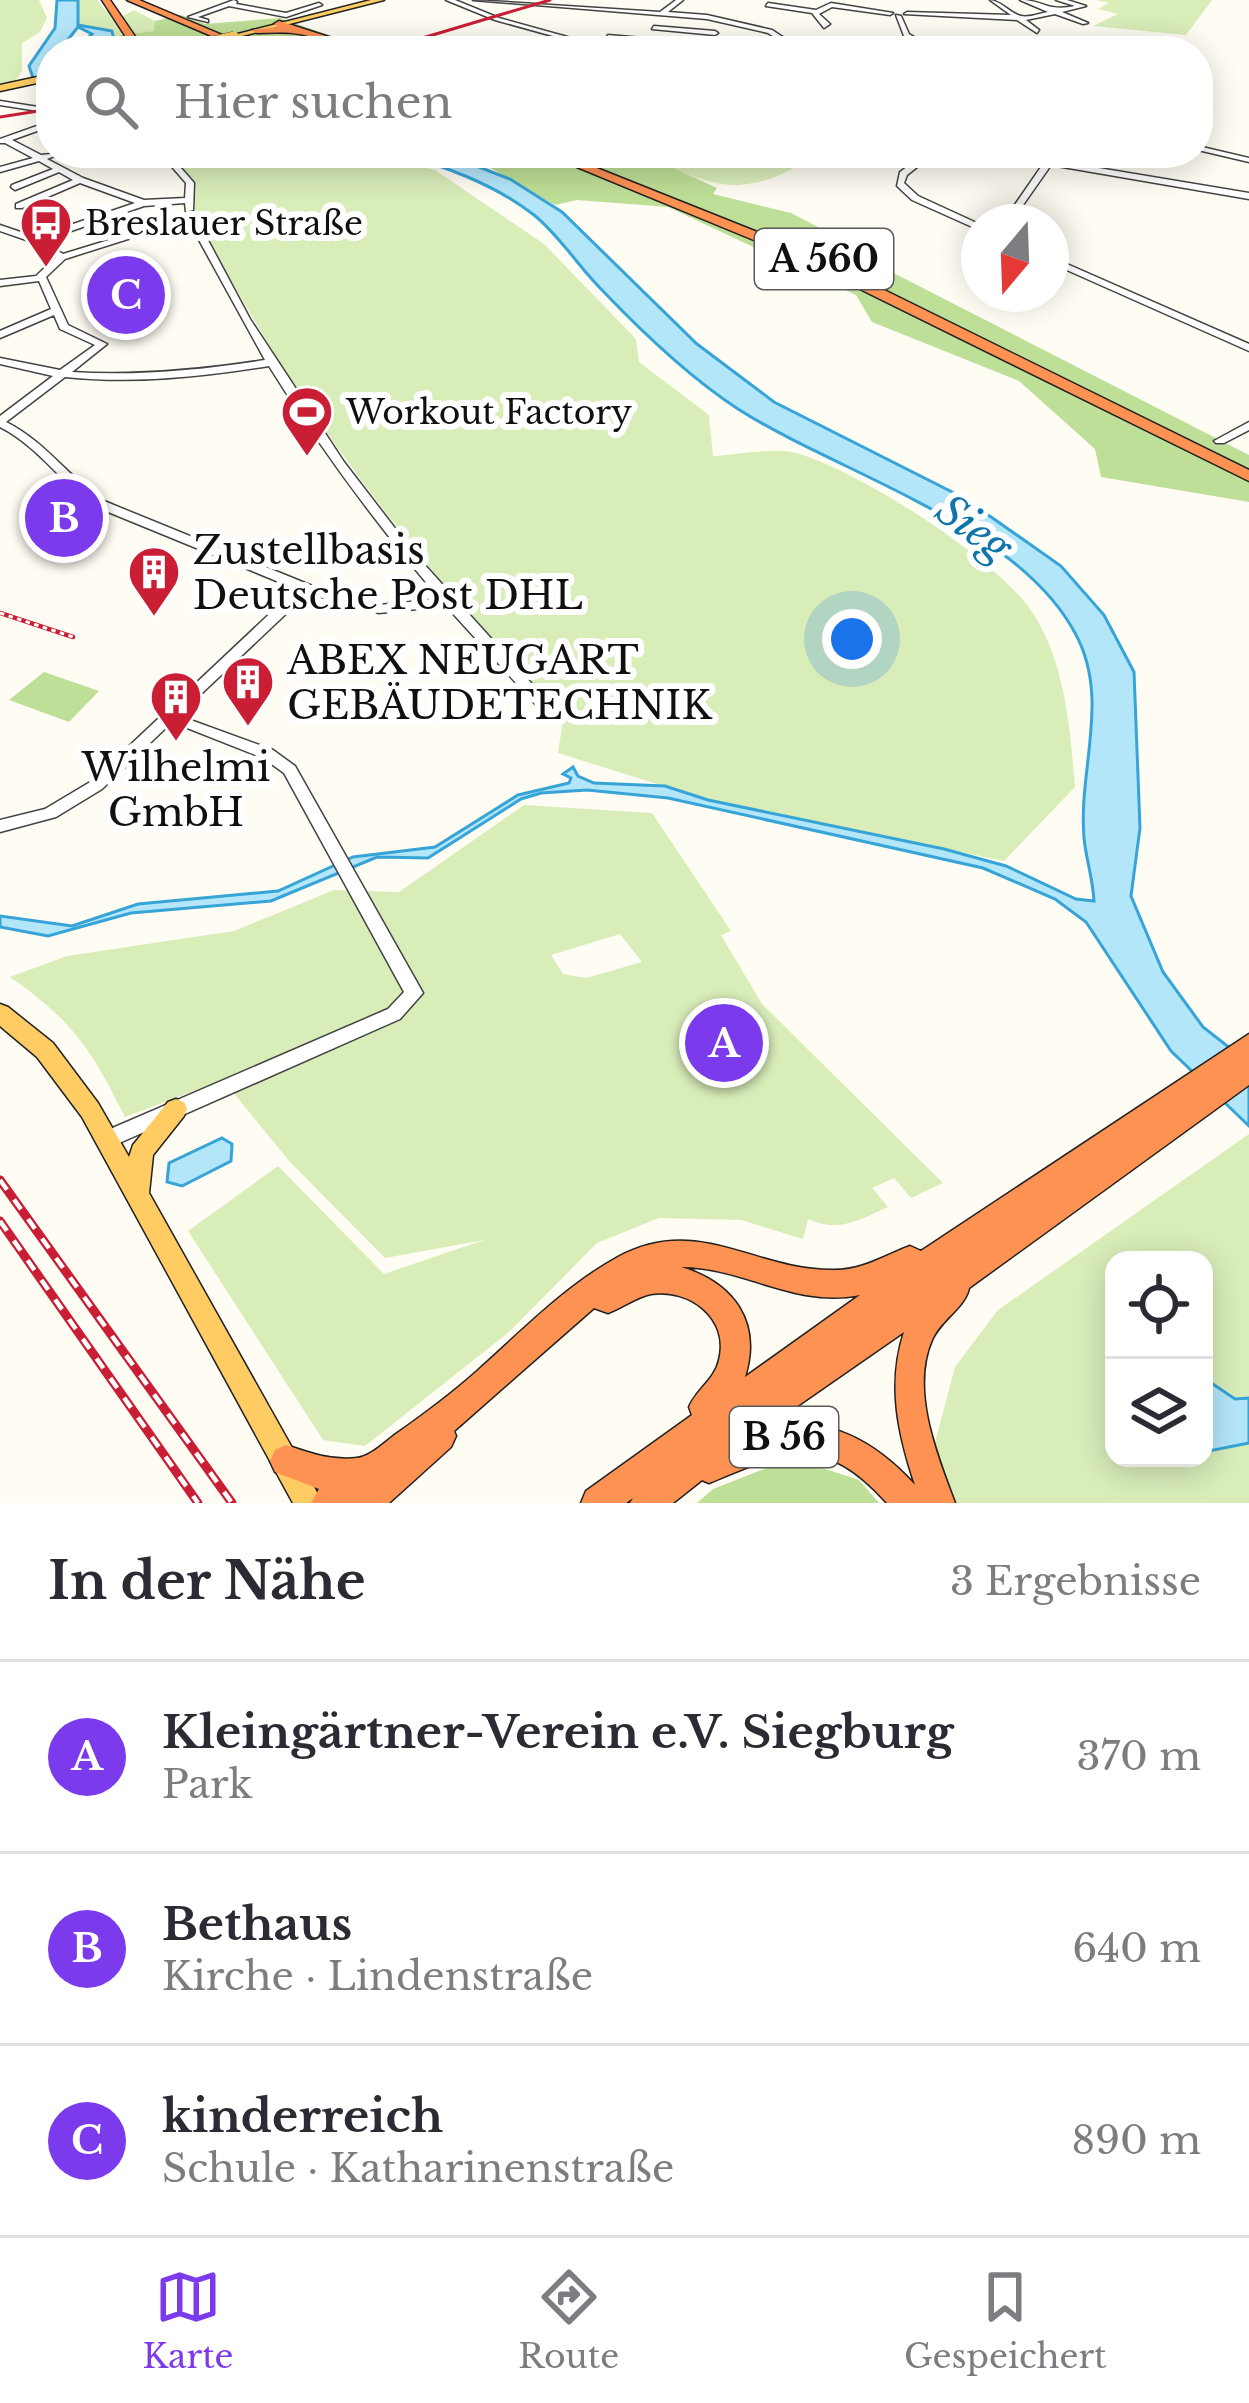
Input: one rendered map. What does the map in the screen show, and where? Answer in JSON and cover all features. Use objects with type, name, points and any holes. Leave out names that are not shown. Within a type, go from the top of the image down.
[{"type":"highway","points":[[106,0],[129,36]]},
{"type":"highway","points":[[121,0],[218,36]]},
{"type":"highway","points":[[131,0],[220,36]]},
{"type":"highway","points":[[257,30],[288,25],[318,36]]},
{"type":"highway","points":[[288,25],[310,36]]},
{"type":"highway","name":"A 560","points":[[587,168],[767,239],[1179,442],[1246,470]]},
{"type":"highway","name":"A 560","points":[[602,168],[770,233],[1246,470]]},
{"type":"highway","name":"B 56","points":[[649,1502],[782,1397],[1011,1242],[1249,1045]]},
{"type":"highway","name":"B 56","points":[[598,1503],[980,1225],[1177,1107],[1249,1070]]},
{"type":"highway","points":[[372,1492],[632,1264],[685,1253],[792,1282],[856,1283],[891,1272],[946,1237],[980,1225]]},
{"type":"highway","points":[[938,1503],[907,1398],[912,1348],[937,1304],[1011,1242]]},
{"type":"highway","points":[[328,1503],[372,1492],[623,1286],[662,1276],[685,1279],[721,1302],[736,1342],[728,1384],[671,1432],[650,1464]]},
{"type":"highway","name":"B 56","points":[[649,1502],[746,1446],[786,1436],[818,1438],[859,1452],[909,1503]]},
{"type":"highway","points":[[286,1461],[372,1492]]},
{"type":"main road","points":[[288,25],[380,0]]},
{"type":"main road","points":[[250,36],[257,30]]},
{"type":"main road","points":[[2,88],[36,80]]},
{"type":"main road","points":[[0,1013],[70,1079],[108,1139],[309,1503]]},
{"type":"main road","points":[[140,1194],[141,1152],[176,1109]]},
{"type":"street","points":[[206,21],[191,17],[243,0]]},
{"type":"street","points":[[449,0],[559,36]]},
{"type":"street","points":[[476,0],[559,2],[611,12],[731,22],[781,36]]},
{"type":"street","points":[[611,12],[635,0]]},
{"type":"street","points":[[661,14],[680,0]]},
{"type":"street","points":[[993,0],[1037,31]]},
{"type":"street","points":[[1022,0],[1085,23]]},
{"type":"street","points":[[860,9],[889,7],[968,22],[1061,14],[1083,7],[1059,0]]},
{"type":"street","points":[[921,1],[914,8],[925,14]]},
{"type":"street","points":[[768,5],[818,12],[834,2],[860,9],[900,9]]},
{"type":"street","points":[[964,2],[968,22]]},
{"type":"street","points":[[228,4],[286,15],[319,4]]},
{"type":"street","points":[[818,12],[824,26]]},
{"type":"street","points":[[503,21],[526,14]]},
{"type":"street","points":[[711,36],[731,22]]},
{"type":"street","points":[[654,28],[715,33]]},
{"type":"street","points":[[609,36],[620,30]]},
{"type":"street","points":[[0,103],[36,110]]},
{"type":"street","points":[[3,141],[36,129]]},
{"type":"street","points":[[3,141],[36,155]]},
{"type":"street","points":[[1213,152],[1249,160]]},
{"type":"street","points":[[0,170],[36,159]]},
{"type":"street","points":[[177,168],[190,183],[188,217],[273,362],[348,474],[449,602],[552,714]]},
{"type":"street","points":[[911,168],[900,184],[915,198],[961,219]]},
{"type":"street","points":[[1019,204],[1044,168]]},
{"type":"street","points":[[1072,168],[1249,196]]},
{"type":"street","points":[[15,187],[60,169],[143,203]]},
{"type":"street","points":[[19,206],[80,179]]},
{"type":"street","points":[[35,240],[143,203],[187,200]]},
{"type":"street","points":[[0,283],[41,278],[62,257],[188,217]]},
{"type":"street","points":[[0,228],[35,240],[62,257]]},
{"type":"street","points":[[1069,268],[1249,348]]},
{"type":"street","points":[[41,278],[67,329],[99,340],[101,346],[0,422],[36,442],[88,497],[305,588],[379,609],[449,602]]},
{"type":"street","points":[[0,335],[54,311]]},
{"type":"street","points":[[0,361],[66,376],[167,377],[273,362]]},
{"type":"street","points":[[1220,441],[1249,425]]},
{"type":"street","points":[[0,826],[32,820],[80,798],[305,588]]},
{"type":"street","points":[[108,1139],[394,1014],[412,1000],[412,983],[290,770],[268,754],[179,721],[176,712]]},
{"type":"green space","points":[[0,0],[39,0],[47,18],[40,32],[22,43],[22,71],[14,83],[0,86]]},
{"type":"green space","points":[[79,0],[97,0],[106,11],[123,16],[134,10],[155,21],[155,31],[112,36],[112,31],[78,24]]},
{"type":"green space","points":[[1097,0],[1212,0],[1186,35],[1093,26],[1118,14],[1098,9],[1109,3]]},
{"type":"green space","points":[[181,15],[205,24],[280,18],[332,36],[119,36],[154,31],[155,21]]},
{"type":"green space","points":[[182,168],[427,168],[544,244],[636,339],[639,362],[709,415],[713,456],[787,451],[823,463],[927,521],[1019,596],[1036,618],[1054,658],[1068,721],[1075,787],[1004,861],[708,800],[558,753],[562,727],[555,713],[384,510],[270,347],[199,226],[195,182]]},
{"type":"green space","points":[[491,168],[674,168],[717,188],[713,194],[791,213],[881,260],[876,264],[961,308],[961,312],[970,312],[1249,455],[1249,502],[1101,477],[1095,449],[1019,381],[872,322],[856,295],[668,207],[577,200],[555,205]]},
{"type":"green space","points":[[676,168],[794,168],[772,178],[734,185]]},
{"type":"green space","points":[[44,672],[99,691],[69,722],[9,700]]},
{"type":"green space","points":[[524,805],[652,813],[731,931],[721,935],[762,1004],[943,1183],[911,1198],[894,1178],[872,1188],[888,1207],[839,1225],[808,1219],[803,1239],[741,1220],[659,1218],[597,1243],[509,1332],[365,1446],[323,1440],[188,1231],[278,1166],[384,1274],[484,1240],[385,1258],[290,1162],[223,1080],[125,1117],[79,1038],[10,977],[67,956],[234,931],[334,890],[399,892]],"holes":[[[620,934],[642,962],[586,978],[563,974],[551,955]]]},
{"type":"green space","points":[[1249,1134],[1249,1503],[919,1503],[955,1367],[998,1310]]},
{"type":"green space","points":[[792,1458],[859,1480],[879,1503],[697,1503],[713,1489]]},
{"type":"water","points":[[57,0],[78,0],[78,25],[112,31],[113,36],[90,36],[78,27],[71,36],[50,36],[55,28]]},
{"type":"water","points":[[36,56],[36,80],[33,78],[29,66]]},
{"type":"water","name":"Sieg","points":[[444,168],[482,168],[510,179],[562,212],[697,344],[774,402],[964,498],[1061,566],[1104,615],[1134,672],[1140,828],[1131,896],[1163,972],[1203,1027],[1249,1063],[1249,1126],[1171,1051],[1086,922],[1055,899],[983,868],[668,798],[587,790],[541,793],[521,799],[428,858],[377,857],[271,901],[131,913],[48,936],[0,927],[0,916],[72,926],[138,904],[278,891],[353,857],[435,847],[518,795],[569,783],[571,778],[563,774],[573,767],[578,776],[594,783],[665,786],[708,800],[944,849],[1006,866],[1076,899],[1094,901],[1083,812],[1091,683],[1075,633],[1048,595],[1012,561],[969,531],[738,409],[649,337],[534,215]]},
{"type":"water","points":[[222,1138],[232,1144],[231,1161],[182,1186],[167,1182],[169,1163]]},
{"type":"water","points":[[1213,1384],[1235,1399],[1249,1398],[1249,1443],[1213,1450]]},
{"type":"tram line","points":[[429,36],[550,0]]},
{"type":"tram line","points":[[0,117],[36,111]]},
{"type":"railway","points":[[0,613],[73,637]]},
{"type":"railway","points":[[0,1180],[232,1503]]},
{"type":"railway","points":[[0,1221],[198,1503]]},
{"type":"place","name":"Breslauer Straße","points":[[46,269]]},
{"type":"place","name":"kinderreich","points":[[126,295]]},
{"type":"place","name":"Workout Factory","points":[[307,458]]},
{"type":"place","name":"Bethaus","points":[[64,518]]},
{"type":"place","name":"Zustellbasis Deutsche Post DHL","points":[[154,618]]},
{"type":"place","name":"ABEX NEUGART GEBÄUDETECHNIK","points":[[248,728]]},
{"type":"place","name":"Wilhelmi GmbH","points":[[176,743]]},
{"type":"place","name":"Kleingärtner-Verein e.V. Siegburg","points":[[724,1043]]}]
